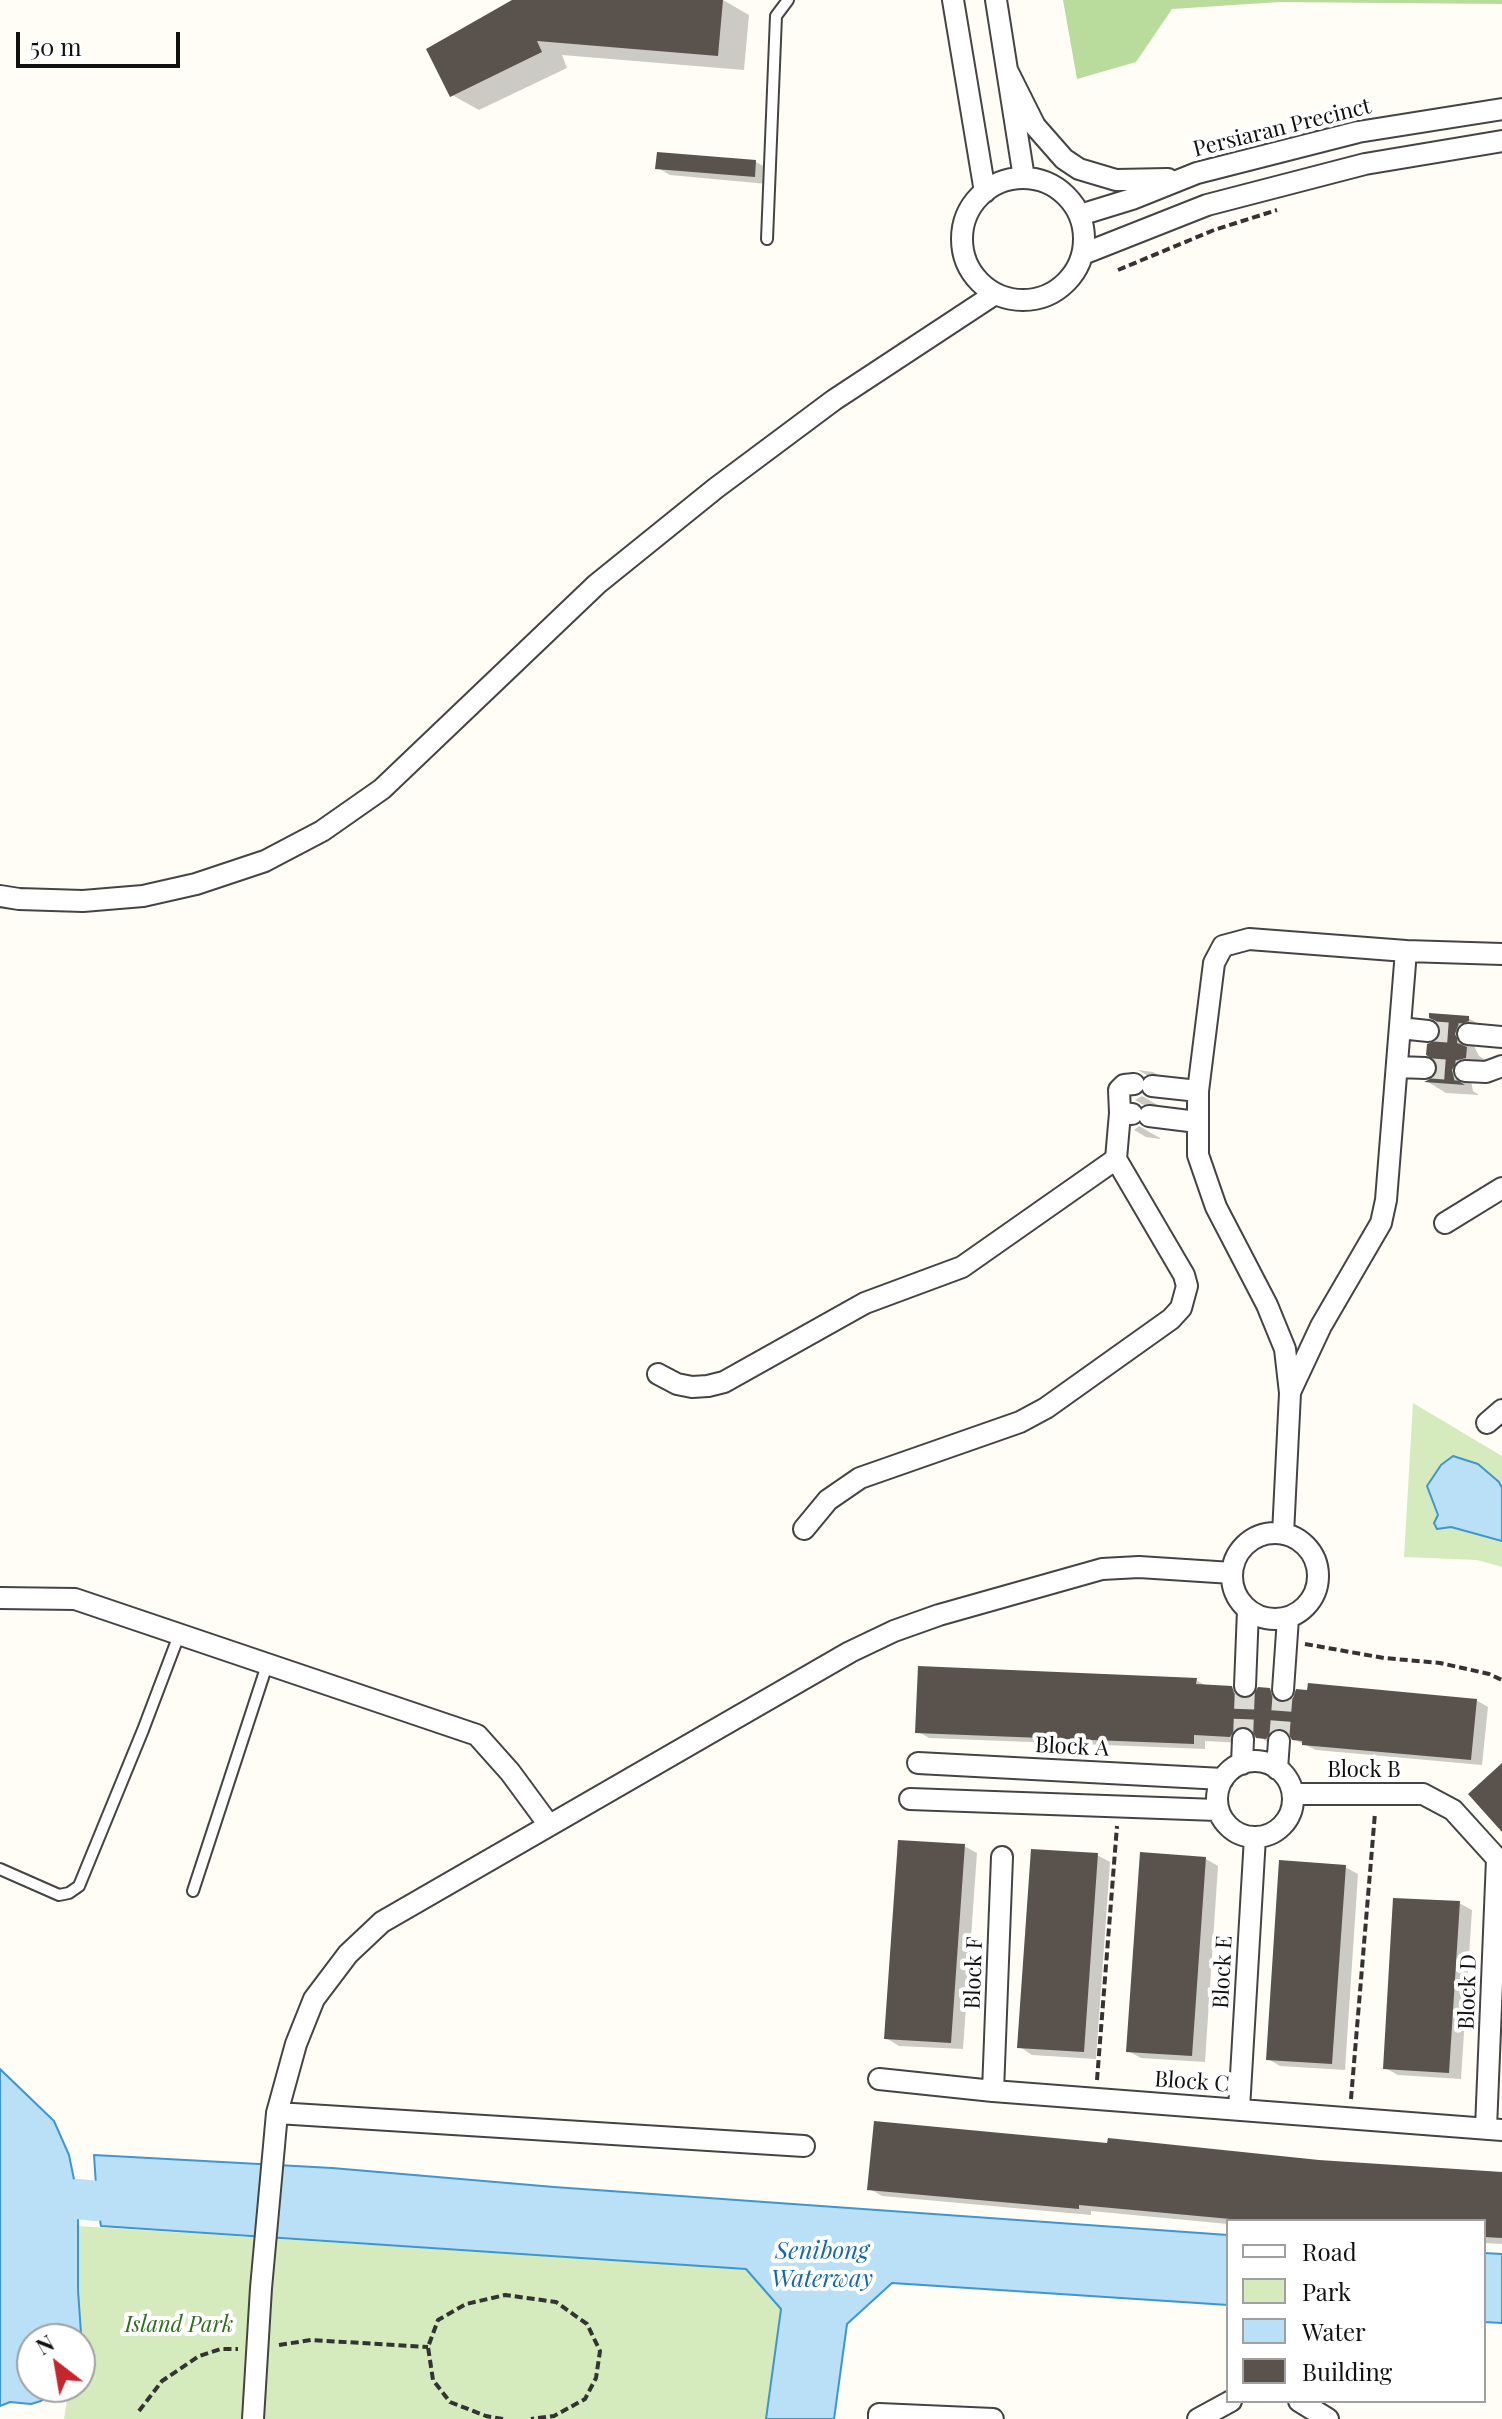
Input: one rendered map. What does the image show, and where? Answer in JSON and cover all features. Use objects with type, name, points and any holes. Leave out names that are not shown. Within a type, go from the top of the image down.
[{"type":"street","points":[[953,0],[985,192]]},
{"type":"street","points":[[996,0],[1024,178]]},
{"type":"street","points":[[1007,70],[1043,138],[1071,164],[1116,180],[1182,179]]},
{"type":"street","name":"Persiaran Precinct","points":[[1080,215],[1182,179],[1358,132],[1502,109]]},
{"type":"street","points":[[1083,254],[1207,205],[1365,164],[1502,141]]},
{"type":"street","points":[[1024,178],[1051,185],[1063,192],[1080,215],[1085,241],[1083,254],[1068,282],[1055,292],[1025,301],[995,294],[972,274],[962,246],[962,231],[967,216],[985,192],[996,184],[1024,178]]},
{"type":"street","points":[[0,896],[83,901],[143,896],[196,884],[265,861],[322,831],[382,789],[597,584],[716,488],[834,400],[995,294]]},
{"type":"street","points":[[1283,1534],[1290,1393],[1285,1349],[1279,1330],[1216,1207],[1198,1155],[1198,1091],[1214,963],[1223,946],[1240,939],[1406,951],[1502,954]]},
{"type":"street","points":[[1290,1393],[1314,1339],[1381,1223],[1386,1200],[1406,951]]},
{"type":"street","points":[[1400,1028],[1428,1031]]},
{"type":"street","points":[[1468,1034],[1502,1037]]},
{"type":"street","points":[[1465,1071],[1486,1072],[1502,1066]]},
{"type":"street","points":[[1398,1067],[1425,1068]]},
{"type":"street","points":[[1134,1114],[1119,1090],[1124,1085],[1198,1091]]},
{"type":"street","points":[[1134,1114],[1197,1122]]},
{"type":"street","points":[[658,1374],[677,1384],[692,1387],[724,1382],[865,1303],[962,1267],[1116,1159],[1134,1114]]},
{"type":"street","points":[[804,1529],[828,1500],[860,1478],[1020,1422],[1046,1408],[1171,1319],[1181,1308],[1187,1286],[1184,1275],[1116,1159]]},
{"type":"street","points":[[1445,1223],[1502,1188]]},
{"type":"street","points":[[1268,1533],[1283,1534],[1297,1539],[1315,1560],[1317,1588],[1311,1601],[1301,1611],[1288,1618],[1274,1620],[1260,1617],[1238,1600],[1232,1573],[1235,1559],[1243,1547],[1268,1533]]},
{"type":"street","points":[[253,2419],[277,2113],[296,2044],[314,1999],[348,1954],[382,1922],[850,1652],[894,1631],[939,1615],[1102,1569],[1139,1567],[1232,1573]]},
{"type":"street","points":[[0,1598],[75,1599],[477,1735],[510,1772],[549,1825]]},
{"type":"street","points":[[1245,1686],[1248,1610]]},
{"type":"street","points":[[1283,1690],[1288,1618]]},
{"type":"street","points":[[1242,1764],[1243,1739]]},
{"type":"street","points":[[1277,1769],[1279,1741]]},
{"type":"street","name":"Block A","points":[[918,1763],[1223,1779]]},
{"type":"street","points":[[1266,1763],[1277,1769],[1294,1794],[1286,1820],[1267,1836],[1255,1837],[1231,1830],[1217,1810],[1216,1799],[1223,1779],[1231,1769],[1242,1764],[1266,1763]]},
{"type":"street","name":"Block B","points":[[1294,1794],[1423,1794],[1453,1810],[1500,1861]]},
{"type":"street","points":[[910,1799],[1217,1810]]},
{"type":"street","name":"Block E","points":[[1239,2109],[1255,1837]]},
{"type":"street","name":"Block F","points":[[993,2091],[1002,1857]]},
{"type":"street","name":"Block D","points":[[1494,2129],[1500,1861]]},
{"type":"street","name":"Block C","points":[[879,2079],[993,2091],[1494,2129]]},
{"type":"street","points":[[277,2113],[804,2146]]},
{"type":"street","points":[[1198,2419],[1227,2403]]},
{"type":"street","points":[[1302,2403],[1328,2419]]},
{"type":"street","points":[[879,2419],[879,2414],[993,2419]]},
{"type":"lane","points":[[767,239],[776,16],[788,0]]},
{"type":"lane","points":[[0,1869],[59,1895],[79,1886],[179,1635]]},
{"type":"lane","points":[[193,1891],[267,1665]]},
{"type":"path","points":[[1118,270],[1214,230],[1287,207]]},
{"type":"path","points":[[1287,1640],[1342,1652],[1440,1663],[1502,1680]]},
{"type":"path","points":[[1350,2118],[1376,1794]]},
{"type":"path","points":[[1095,2098],[1119,1806]]},
{"type":"path","points":[[503,2419],[450,2402],[433,2380],[428,2347],[438,2320],[466,2304],[505,2295],[556,2302],[587,2324],[600,2351],[596,2378],[585,2399],[554,2416],[531,2419]]},
{"type":"path","points":[[139,2411],[162,2381],[199,2356],[221,2349],[257,2349],[311,2340],[428,2347]]},
{"type":"green space","points":[[1063,0],[1502,0],[1502,4],[1280,2],[1172,9],[1136,62],[1077,79]]},
{"type":"green space","points":[[1413,1403],[1502,1456],[1502,1567],[1477,1560],[1404,1557]]},
{"type":"green space","name":"Island Park","points":[[78,2226],[746,2269],[781,2309],[766,2419],[64,2419],[66,2403],[96,2403],[96,2323],[80,2323]]},
{"type":"water","points":[[1453,1456],[1478,1464],[1499,1482],[1502,1488],[1502,1541],[1451,1527],[1437,1529],[1434,1523],[1438,1515],[1427,1486],[1441,1465]]},
{"type":"water","points":[[0,2069],[54,2121],[69,2155],[78,2199],[80,2323],[16,2323],[16,2403],[0,2406]]},
{"type":"water","name":"Senibong Waterway","points":[[94,2155],[332,2168],[1226,2235],[1226,2305],[892,2283],[847,2324],[834,2419],[766,2419],[781,2309],[746,2269],[101,2226]]},
{"type":"water","points":[[1486,2253],[1502,2254],[1502,2323],[1486,2322]]},
{"type":"building","points":[[512,0],[723,0],[718,56],[537,41],[542,52],[450,97],[426,49]]},
{"type":"building","points":[[657,152],[756,160],[755,177],[655,169]]},
{"type":"building","points":[[1429,1013],[1469,1016],[1469,1021],[1458,1026],[1455,1034],[1460,1044],[1467,1047],[1466,1058],[1458,1060],[1452,1070],[1454,1078],[1465,1085],[1424,1082],[1436,1076],[1436,1061],[1426,1055],[1427,1044],[1438,1039],[1441,1032],[1436,1021],[1429,1018]]},
{"type":"building","points":[[918,1666],[1197,1678],[1196,1684],[1232,1686],[1234,1693],[1244,1699],[1252,1697],[1258,1687],[1270,1688],[1272,1696],[1283,1703],[1293,1698],[1296,1689],[1307,1690],[1308,1683],[1477,1699],[1471,1760],[1302,1745],[1302,1741],[1292,1740],[1281,1728],[1273,1730],[1266,1739],[1256,1738],[1251,1729],[1244,1726],[1236,1728],[1230,1737],[1194,1735],[1194,1744],[915,1733]]},
{"type":"building","points":[[1502,1763],[1502,1832],[1468,1794]]},
{"type":"building","points":[[898,1840],[965,1844],[951,2043],[884,2039]]},
{"type":"building","points":[[1031,1849],[1098,1853],[1084,2052],[1017,2048]]},
{"type":"building","points":[[1140,1852],[1206,1857],[1192,2056],[1126,2052]]},
{"type":"building","points":[[1279,1860],[1346,1865],[1332,2064],[1266,2060]]},
{"type":"building","points":[[1393,1898],[1460,1901],[1449,2073],[1383,2069]]},
{"type":"building","points":[[874,2121],[1107,2143],[1108,2138],[1319,2160],[1502,2172],[1502,2238],[1486,2237],[1486,2219],[1230,2219],[867,2190]]},
{"type":"waterway","points":[[78,2199],[97,2201]]},
{"type":"tunnel","points":[[1428,1031],[1468,1034]]},
{"type":"tunnel","points":[[1425,1068],[1465,1071]]},
{"type":"tunnel","points":[[1243,1739],[1245,1686]]},
{"type":"tunnel","points":[[1279,1741],[1283,1690]]}]
